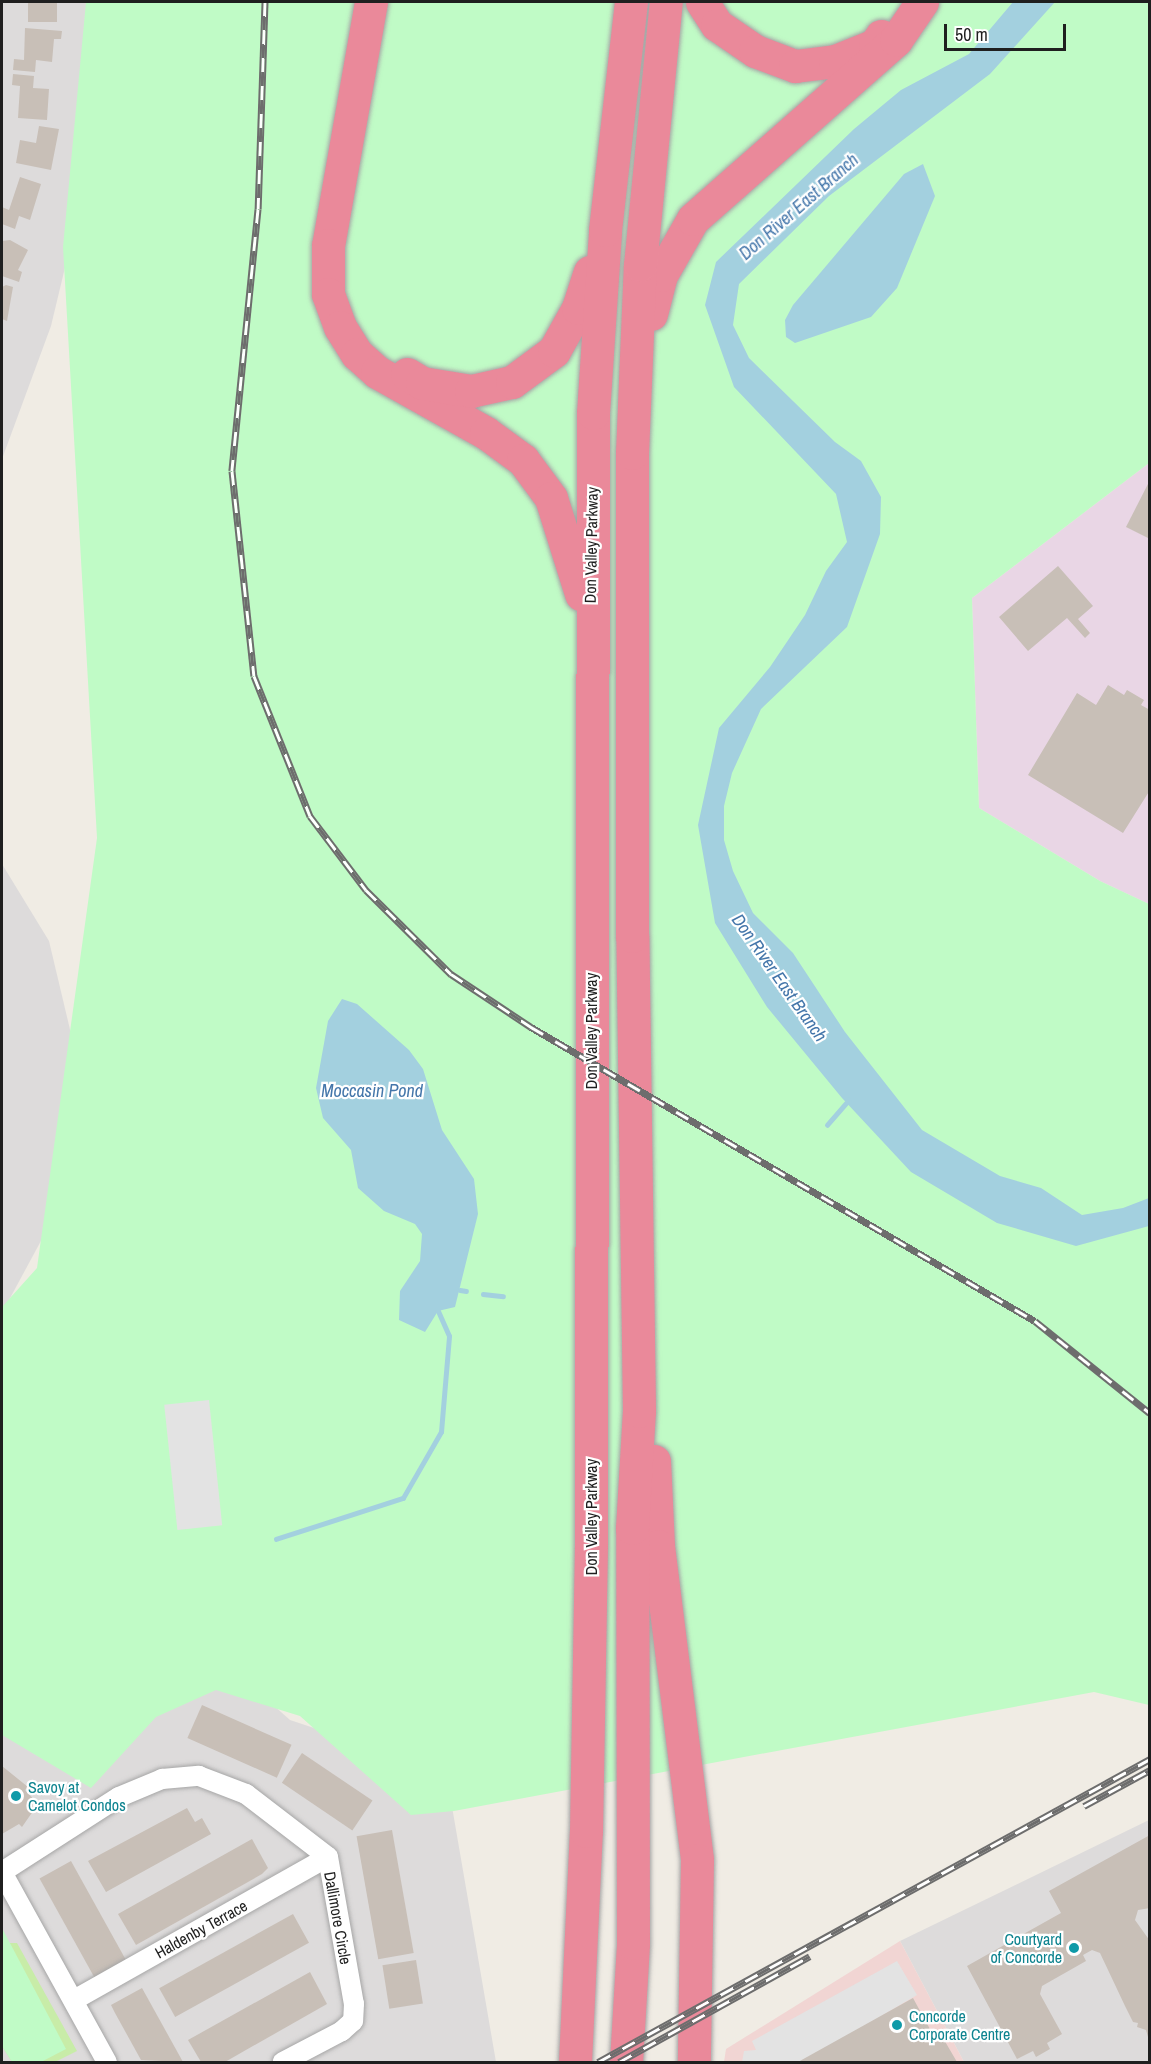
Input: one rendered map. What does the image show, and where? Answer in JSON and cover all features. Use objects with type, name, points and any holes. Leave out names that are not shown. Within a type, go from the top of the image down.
[{"type":"highway","points":[[371,2],[328,245],[328,294],[340,327],[357,354],[377,372],[486,433],[523,460],[551,498],[590,621]]},
{"type":"highway","points":[[386,2],[344,260],[351,323],[370,349],[422,383],[471,391],[512,382],[554,351],[578,308],[604,230]]},
{"type":"highway","name":"Don Valley Parkway","points":[[575,2062],[585,1831],[591,1543],[590,621],[592,413],[604,230],[631,2]]},
{"type":"highway","points":[[627,2062],[633,1943],[632,1528],[639,1411],[632,936],[632,453],[643,230],[666,2]]},
{"type":"highway","points":[[702,2],[717,25],[727,32],[755,51],[795,66],[835,62],[874,45],[908,2]]},
{"type":"highway","points":[[637,368],[661,275],[693,219],[896,40],[922,2]]},
{"type":"highway","points":[[639,1411],[654,1458],[658,1546],[696,1848],[694,2062]]},
{"type":"street","name":"Dallimore Circle","points":[[107,2062],[2,1872],[119,1797],[162,1779],[199,1776],[246,1794],[328,1857],[354,2004],[353,2021],[283,2062]]},
{"type":"street","name":"Haldenby Terrace","points":[[74,2001],[328,1857]]},
{"type":"shaded area","points":[[2,2],[108,2],[108,88],[51,326],[2,459]]},
{"type":"shaded area","points":[[1149,463],[1149,904],[1100,881],[979,808],[972,598]]},
{"type":"shaded area","points":[[2,864],[49,941],[96,1139],[2,1313]]},
{"type":"shaded area","points":[[209,1400],[222,1525],[177,1530],[164,1405]]},
{"type":"shaded area","points":[[211,1650],[290,1720],[329,1733],[440,1737],[496,2062],[2,2062],[2,1700]]},
{"type":"shaded area","points":[[1149,1820],[1149,2062],[964,2062],[900,1941]]},
{"type":"shaded area","points":[[900,1941],[964,2062],[724,2062],[726,2049]]},
{"type":"shaded area","points":[[897,1961],[917,1995],[803,2062],[742,2062],[744,2051],[756,2050],[752,2041]]},
{"type":"green space","points":[[86,2],[1149,2],[1149,463],[972,598],[979,808],[1100,881],[1149,904],[1149,1705],[1094,1692],[454,1811],[411,1815],[300,1716],[216,1690],[156,1717],[91,1788],[2,1735],[2,1307],[37,1268],[97,838],[63,247]]},
{"type":"green space","points":[[2,1928],[66,2049],[41,2062],[12,2062],[2,2046]]},
{"type":"green space","points":[[2,1943],[17,1943],[77,2051],[55,2062],[12,2062],[2,2046]]},
{"type":"water","name":"Don River East Branch","points":[[1013,2],[1055,2],[990,74],[829,196],[739,284],[733,325],[749,358],[835,442],[861,461],[881,497],[880,534],[847,627],[761,709],[732,773],[724,806],[724,840],[733,871],[753,913],[793,953],[845,1032],[922,1130],[1000,1176],[1041,1188],[1082,1215],[1123,1208],[1149,1198],[1149,1226],[1076,1246],[997,1223],[911,1172],[842,1098],[767,1007],[715,923],[698,825],[719,728],[770,667],[805,615],[826,571],[847,542],[836,494],[734,387],[705,305],[716,262],[854,129],[901,90],[969,54]]},
{"type":"water","points":[[923,164],[935,196],[897,288],[871,317],[795,343],[786,337],[785,320],[793,305],[904,174]]},
{"type":"water","name":"Moccasin Pond","points":[[342,999],[357,1004],[409,1050],[423,1069],[442,1130],[474,1179],[478,1214],[455,1307],[438,1311],[425,1332],[399,1320],[400,1291],[420,1261],[422,1234],[415,1224],[384,1211],[358,1188],[351,1150],[323,1118],[316,1088],[328,1021]]},
{"type":"building","points":[[28,2],[57,2],[57,22],[28,22]]},
{"type":"building","points":[[25,28],[62,31],[61,39],[54,39],[52,62],[36,60],[35,72],[13,70],[14,59],[24,60]]},
{"type":"building","points":[[13,74],[34,76],[33,88],[49,89],[47,120],[18,118],[20,86],[12,85]]},
{"type":"building","points":[[39,126],[59,129],[51,170],[16,163],[20,140],[36,143]]},
{"type":"building","points":[[20,177],[41,184],[30,220],[19,216],[15,229],[2,224],[2,207],[9,210]]},
{"type":"building","points":[[10,240],[28,250],[18,270],[22,272],[19,282],[2,276],[2,241]]},
{"type":"building","points":[[6,285],[13,287],[7,321],[2,319],[2,287]]},
{"type":"building","points":[[1150,480],[1150,539],[1126,527]]},
{"type":"building","points":[[1058,566],[1093,606],[1078,619],[1090,633],[1085,638],[1067,618],[1028,651],[999,617]]},
{"type":"building","points":[[1108,685],[1124,695],[1127,690],[1144,700],[1141,705],[1150,710],[1150,790],[1123,833],[1028,775],[1077,693],[1096,705]]},
{"type":"building","points":[[202,1705],[292,1745],[277,1778],[187,1738]]},
{"type":"building","points":[[302,1753],[372,1801],[352,1830],[282,1783]]},
{"type":"building","name":"Savoy at Camelot Condos","points":[[2,1766],[28,1787],[25,1790],[38,1804],[22,1827],[19,1824],[2,1834]]},
{"type":"building","points":[[187,1808],[195,1822],[202,1818],[211,1834],[106,1892],[88,1861]]},
{"type":"building","points":[[392,1830],[414,1953],[378,1959],[357,1836]]},
{"type":"building","name":"Courtyard of Concorde","points":[[1150,1835],[1150,1908],[1138,1910],[1135,1920],[1150,1941],[1150,2044],[1146,2030],[1137,2027],[1138,2023],[1133,2022],[1100,1953],[1092,1950],[1083,1955],[1086,1961],[1042,1986],[1040,1994],[1062,2034],[1047,2043],[1050,2049],[1036,2057],[1033,2051],[1017,2059],[967,1966],[1061,1913],[1049,1891]]},
{"type":"building","points":[[252,1839],[268,1868],[262,1874],[136,1945],[118,1914]]},
{"type":"building","points":[[71,1861],[126,1960],[94,1977],[40,1878]]},
{"type":"building","points":[[293,1914],[309,1943],[175,2017],[159,1988]]},
{"type":"building","points":[[416,1960],[423,2003],[389,2009],[382,1965]]},
{"type":"building","points":[[310,1972],[327,2004],[225,2062],[201,2062],[188,2040]]},
{"type":"building","points":[[142,1988],[183,2062],[141,2060],[111,2005]]},
{"type":"building","name":"Concorde Corporate Centre","points":[[913,1998],[937,2042],[943,2038],[957,2062],[798,2062]]},
{"type":"waterway","points":[[827,1125],[849,1100]]},
{"type":"waterway","points":[[460,1290],[466,1291]]},
{"type":"waterway","points":[[483,1294],[503,1296]]},
{"type":"waterway","points":[[276,1539],[403,1498],[441,1432],[449,1336],[438,1311]]},
{"type":"railway","points":[[265,2],[258,209],[232,471],[254,676],[310,816],[366,890],[451,974],[531,1027],[1035,1321],[1150,1413]]},
{"type":"railway","points":[[598,2062],[1150,1759]]},
{"type":"railway","points":[[1084,1806],[1150,1770]]},
{"type":"railway","points":[[619,2062],[810,1956]]},
{"type":"place","name":"Savoy at Camelot Condos","points":[[16,1796]]},
{"type":"place","name":"Courtyard of Concorde","points":[[1074,1948]]},
{"type":"place","name":"Concorde Corporate Centre","points":[[897,2025]]}]
